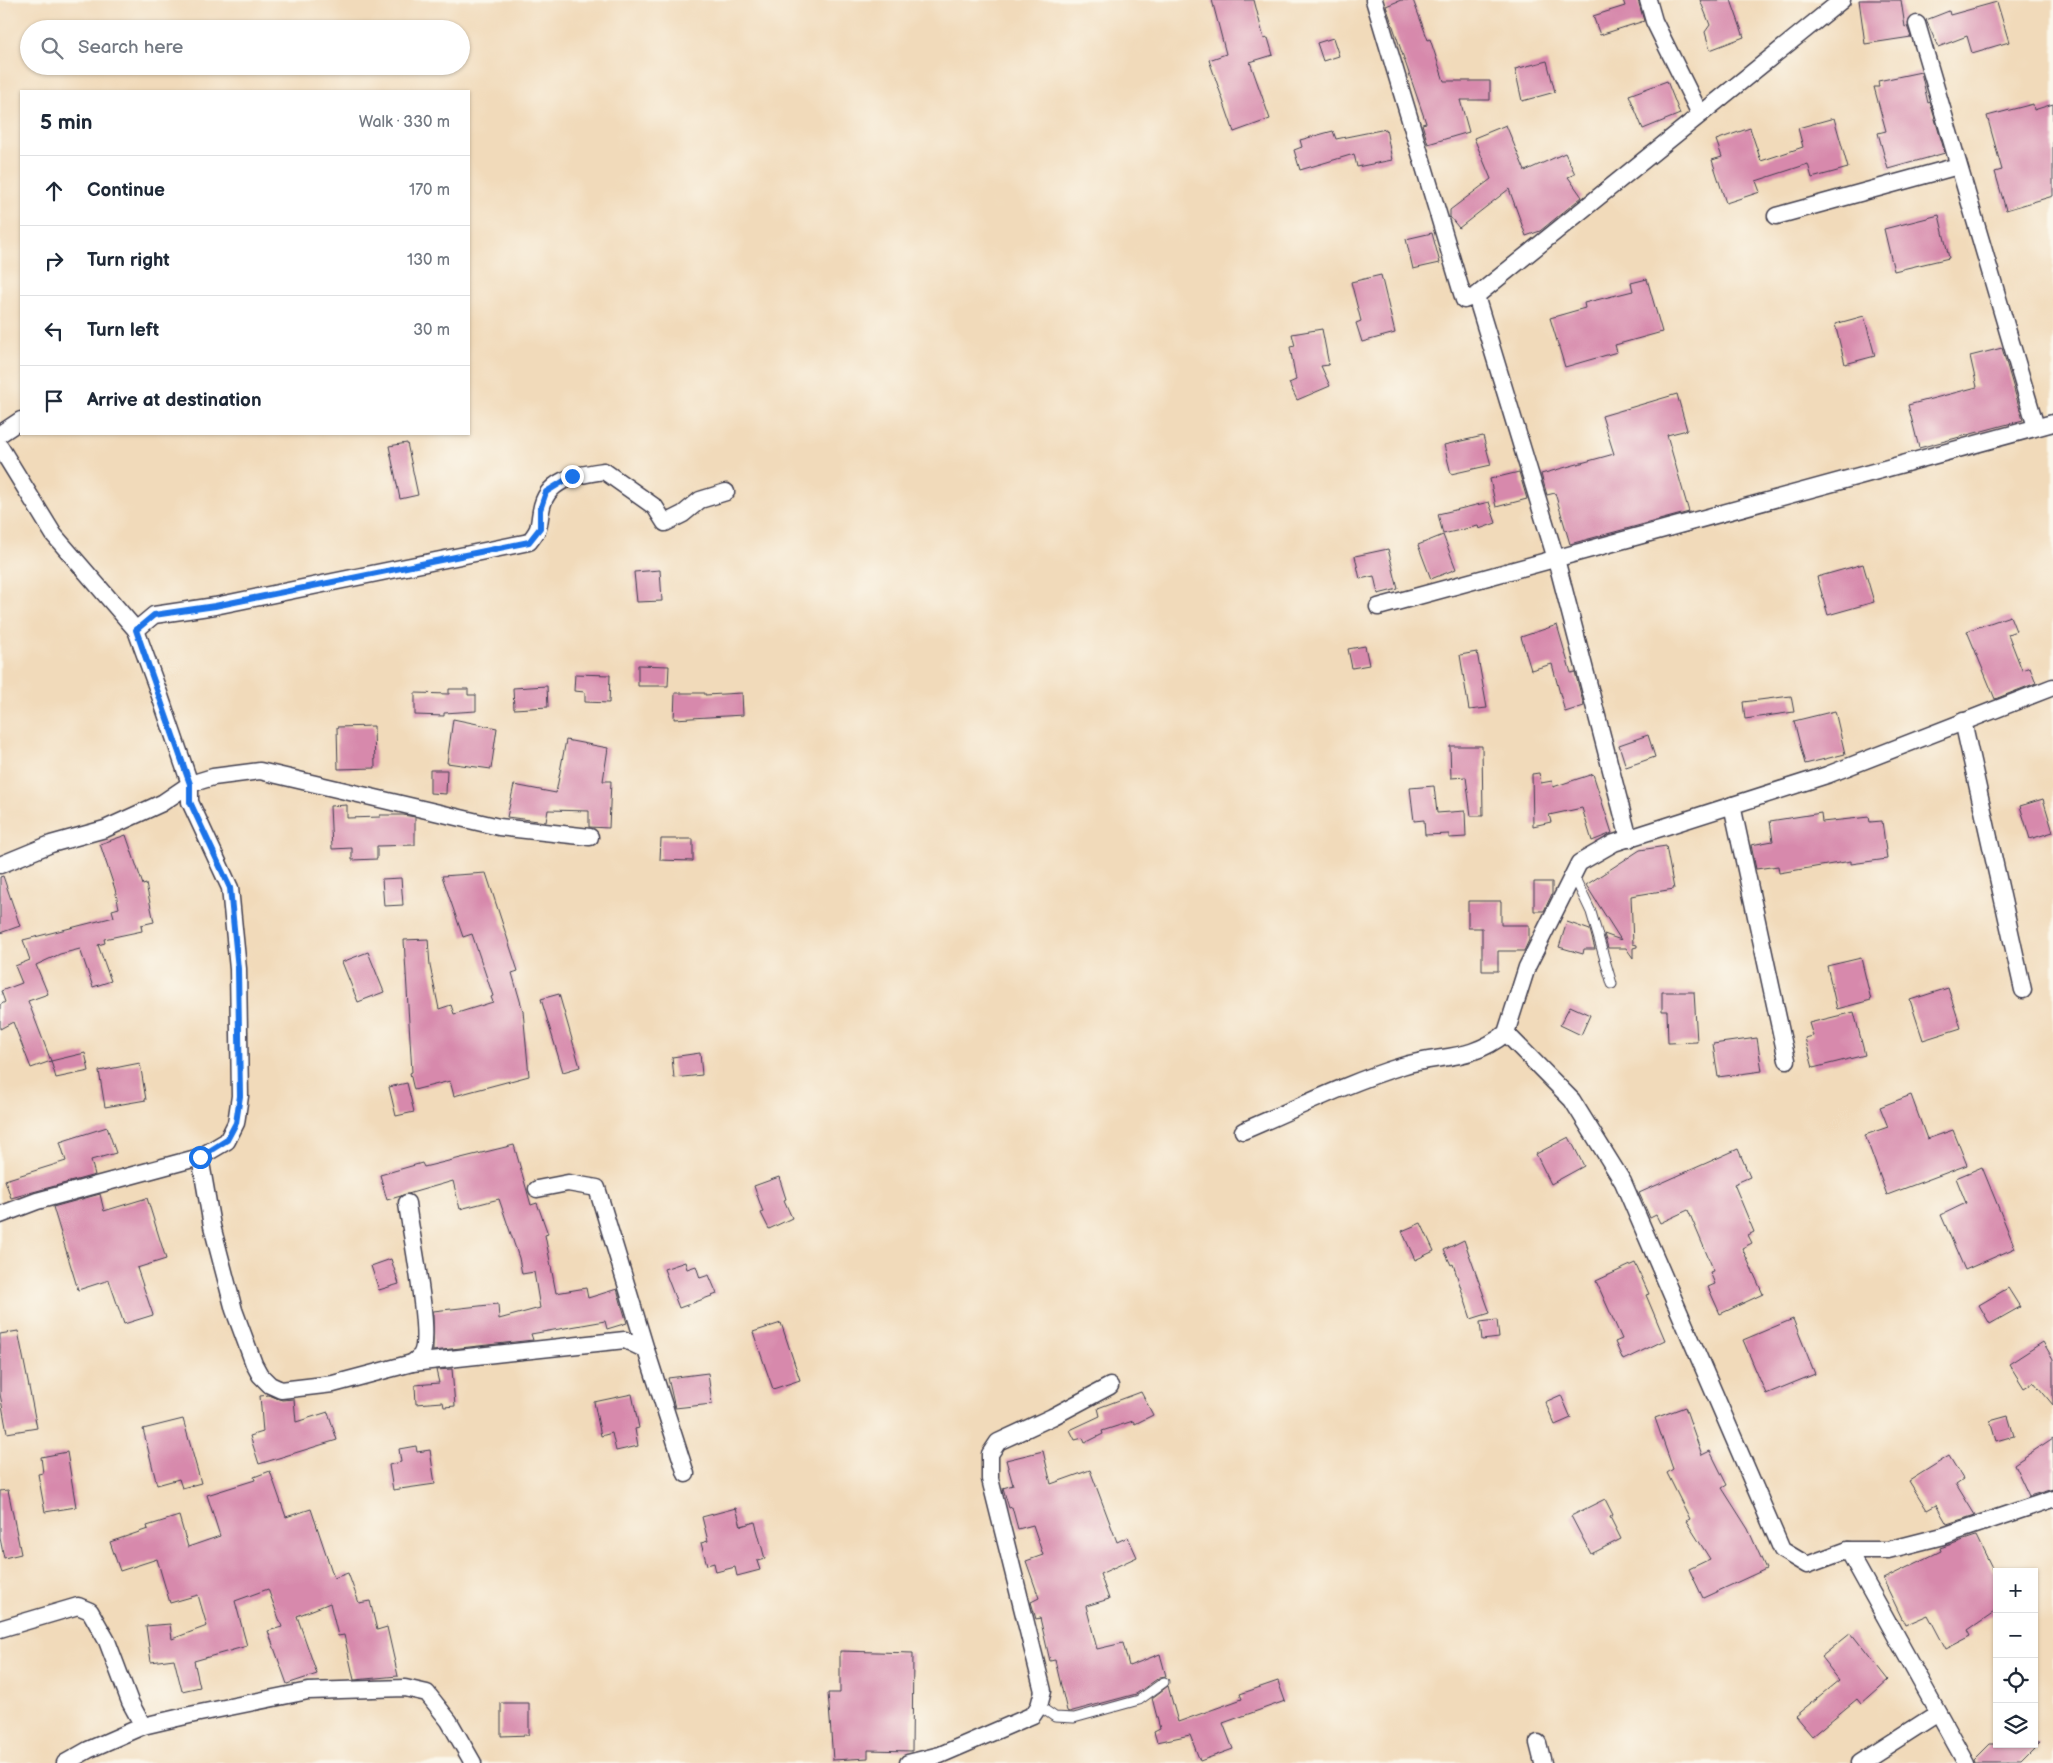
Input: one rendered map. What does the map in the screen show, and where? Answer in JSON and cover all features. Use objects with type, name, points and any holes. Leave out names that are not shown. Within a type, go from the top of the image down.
[{"type":"street","points":[[1374,0],[1464,300],[1476,296],[1842,0]]},
{"type":"street","points":[[1648,0],[1654,21],[1700,114]]},
{"type":"street","points":[[1917,24],[2036,427]]},
{"type":"street","points":[[1776,216],[1958,166]]},
{"type":"street","points":[[1476,296],[1556,559],[1629,839]]},
{"type":"street","points":[[0,434],[20,421]]},
{"type":"street","points":[[1378,607],[2053,423]]},
{"type":"street","points":[[0,447],[54,535],[136,630],[190,784],[190,802],[230,888],[238,969],[240,1096],[236,1123],[227,1140],[200,1157],[46,1199],[0,1215]]},
{"type":"street","points":[[136,630],[154,615],[215,606],[529,542],[540,528],[540,510],[546,492],[572,476],[604,471],[655,507],[665,523],[683,514],[700,500],[726,492]]},
{"type":"street","points":[[1243,1131],[1379,1074],[1412,1063],[1464,1056],[1497,1040],[1506,1033],[1527,967],[1579,863],[1614,843],[1827,775],[2053,687]]},
{"type":"street","points":[[1964,721],[2023,990]]},
{"type":"street","points":[[0,865],[51,844],[105,829],[162,803],[190,784],[213,777],[260,771],[499,827],[590,837]]},
{"type":"street","points":[[1732,804],[1787,1060]]},
{"type":"street","points":[[1506,1033],[1572,1100],[1623,1182],[1782,1550],[1807,1565],[1848,1550],[1888,1550],[1942,1536],[2053,1499]]},
{"type":"street","points":[[200,1157],[212,1226],[234,1310],[260,1375],[270,1385],[281,1390],[333,1384],[412,1363],[625,1340],[646,1350]]},
{"type":"street","points":[[537,1189],[568,1183],[597,1188],[686,1474]]},
{"type":"street","points":[[407,1203],[422,1298],[423,1346],[421,1355],[412,1363]]},
{"type":"street","points":[[908,1763],[941,1759],[1033,1714],[1039,1706],[1043,1690],[990,1479],[990,1454],[998,1442],[1052,1417],[1110,1386]]},
{"type":"street","points":[[1848,1550],[1966,1763]]},
{"type":"street","points":[[0,1629],[78,1606],[90,1611],[107,1641],[130,1702],[144,1726]]},
{"type":"street","points":[[65,1763],[88,1750],[144,1726],[308,1691],[405,1688],[427,1693],[449,1721],[473,1763]]},
{"type":"street","points":[[1860,1763],[1938,1713]]},
{"type":"street","points":[[1538,1743],[1543,1763]]},
{"type":"lane","points":[[1574,876],[1591,912],[1612,984]]},
{"type":"lane","points":[[1039,1706],[1055,1717],[1074,1718],[1139,1700],[1164,1682]]},
{"type":"building","points":[[1212,0],[1254,0],[1264,39],[1268,38],[1273,55],[1250,62],[1270,119],[1234,132],[1209,60],[1226,54]]},
{"type":"building","points":[[1401,0],[1413,0],[1428,40],[1430,39],[1444,81],[1490,81],[1490,100],[1460,100],[1469,132],[1428,144],[1422,124],[1426,123],[1386,6]]},
{"type":"building","points":[[1623,0],[1638,0],[1644,21],[1600,35],[1593,16],[1625,6]]},
{"type":"building","points":[[1700,0],[1731,0],[1744,37],[1710,50],[1705,32],[1710,25]]},
{"type":"building","points":[[1859,0],[1901,0],[1905,27],[1907,26],[1911,37],[1865,44]]},
{"type":"building","points":[[1997,2],[2009,42],[1972,53],[1967,36],[1938,47],[1926,20],[1949,11],[1950,15]]},
{"type":"building","points":[[1333,38],[1339,56],[1323,61],[1317,43]]},
{"type":"building","points":[[1547,61],[1555,92],[1522,101],[1515,69]]},
{"type":"building","points":[[1921,72],[1928,103],[1930,102],[1945,153],[1888,169],[1878,133],[1886,131],[1874,87],[1879,87],[1878,81]]},
{"type":"building","points":[[1667,81],[1680,114],[1643,129],[1629,95]]},
{"type":"building","points":[[2033,104],[2034,110],[2053,104],[2053,196],[2006,210],[1995,172],[2002,170],[1987,116]]},
{"type":"building","points":[[1834,118],[1848,168],[1812,178],[1808,164],[1756,181],[1760,192],[1726,203],[1712,160],[1722,157],[1716,140],[1750,128],[1761,161],[1803,147],[1798,128]]},
{"type":"building","points":[[1506,125],[1525,171],[1565,153],[1575,174],[1568,177],[1582,197],[1540,231],[1526,236],[1509,189],[1459,228],[1450,217],[1450,210],[1491,179],[1474,138]]},
{"type":"building","points":[[1386,129],[1392,160],[1357,167],[1354,154],[1300,170],[1294,150],[1302,147],[1300,140],[1333,131],[1336,139]]},
{"type":"building","points":[[1939,215],[1949,258],[1894,271],[1884,229]]},
{"type":"building","points":[[1432,233],[1440,263],[1413,269],[1406,239]]},
{"type":"building","points":[[1381,275],[1395,333],[1362,342],[1356,323],[1361,321],[1351,282]]},
{"type":"building","points":[[1647,279],[1662,332],[1615,345],[1617,352],[1565,367],[1550,318],[1585,308],[1584,303],[1633,291],[1631,283]]},
{"type":"building","points":[[1864,316],[1875,356],[1845,364],[1835,324]]},
{"type":"building","points":[[1322,329],[1329,365],[1321,366],[1330,386],[1297,400],[1289,383],[1296,380],[1290,347],[1295,346],[1292,334]]},
{"type":"building","points":[[2002,348],[2023,420],[1919,448],[1908,405],[1977,387],[1970,356]]},
{"type":"building","points":[[1677,394],[1687,430],[1667,435],[1689,512],[1570,544],[1555,493],[1547,495],[1541,474],[1614,454],[1602,416]]},
{"type":"building","points":[[1483,436],[1491,465],[1451,474],[1444,445]]},
{"type":"building","points":[[407,443],[418,495],[400,499],[389,446]]},
{"type":"building","points":[[1519,472],[1527,499],[1496,507],[1490,479]]},
{"type":"building","points":[[1489,502],[1496,523],[1479,529],[1478,526],[1443,534],[1438,514]]},
{"type":"building","points":[[1443,535],[1456,569],[1431,579],[1418,545]]},
{"type":"building","points":[[1388,549],[1398,589],[1378,594],[1374,576],[1360,579],[1355,556]]},
{"type":"building","points":[[1863,564],[1874,602],[1828,615],[1817,577]]},
{"type":"building","points":[[660,570],[662,601],[637,602],[634,572]]},
{"type":"building","points":[[2010,616],[2016,631],[2008,634],[2022,670],[2030,667],[2036,683],[1995,699],[1967,631]]},
{"type":"building","points":[[1557,625],[1571,673],[1575,672],[1584,706],[1565,712],[1552,664],[1531,670],[1521,637]]},
{"type":"building","points":[[1365,646],[1369,665],[1352,668],[1348,649]]},
{"type":"building","points":[[1477,652],[1487,708],[1469,710],[1460,655]]},
{"type":"building","points":[[638,665],[669,666],[668,686],[638,686]]},
{"type":"building","points":[[575,674],[610,675],[609,703],[585,702],[585,692],[574,691]]},
{"type":"building","points":[[547,686],[548,707],[514,709],[513,688]]},
{"type":"building","points":[[449,689],[468,689],[468,695],[476,695],[476,711],[444,713],[444,716],[415,715],[415,693],[449,694]]},
{"type":"building","points":[[675,693],[705,693],[705,695],[742,693],[743,715],[674,719]]},
{"type":"building","points":[[1791,696],[1794,712],[1745,719],[1743,702]]},
{"type":"building","points":[[1835,711],[1845,754],[1805,764],[1794,721]]},
{"type":"building","points":[[453,719],[497,728],[491,769],[447,763]]},
{"type":"building","points":[[374,726],[375,768],[338,769],[337,727]]},
{"type":"building","points":[[1648,735],[1655,757],[1626,767],[1619,745]]},
{"type":"building","points":[[566,740],[608,748],[603,781],[611,781],[609,828],[589,827],[589,811],[548,810],[546,822],[507,817],[514,785],[556,793]]},
{"type":"building","points":[[1450,746],[1482,746],[1483,816],[1471,816],[1466,777],[1451,778]]},
{"type":"building","points":[[430,770],[447,770],[446,794],[430,793]]},
{"type":"building","points":[[1539,773],[1541,783],[1552,781],[1553,787],[1593,774],[1612,833],[1592,841],[1582,808],[1549,815],[1551,822],[1533,826],[1532,774]]},
{"type":"building","points":[[1434,786],[1437,813],[1465,811],[1466,837],[1449,838],[1449,834],[1425,835],[1424,820],[1414,821],[1410,788]]},
{"type":"building","points":[[2043,799],[2053,832],[2030,839],[2020,806]]},
{"type":"building","points":[[347,805],[347,818],[380,817],[380,815],[415,817],[415,845],[377,846],[377,859],[352,860],[352,848],[332,849],[330,806]]},
{"type":"building","points":[[1821,813],[1822,822],[1869,817],[1870,822],[1882,821],[1887,859],[1851,864],[1851,861],[1779,873],[1778,866],[1756,869],[1751,845],[1773,841],[1770,821]]},
{"type":"building","points":[[126,835],[143,885],[146,884],[154,922],[141,925],[142,931],[104,939],[105,943],[98,945],[111,981],[93,987],[80,949],[60,954],[36,965],[48,994],[28,1001],[51,1061],[31,1068],[13,1022],[0,1029],[0,1005],[5,1002],[1,991],[22,983],[15,966],[30,960],[23,940],[114,917],[112,910],[119,908],[115,889],[100,844]]},
{"type":"building","points":[[661,839],[693,839],[693,861],[660,860]]},
{"type":"building","points":[[1666,846],[1674,889],[1631,896],[1633,944],[1637,945],[1637,947],[1633,948],[1633,958],[1626,948],[1608,948],[1604,934],[1621,940],[1586,885],[1640,850]]},
{"type":"building","points":[[486,873],[518,971],[512,973],[523,1011],[529,1076],[454,1096],[450,1081],[414,1090],[410,1073],[412,1072],[404,940],[428,939],[430,966],[439,1009],[451,1005],[454,1014],[493,1002],[491,997],[493,996],[472,934],[463,937],[442,876]]},
{"type":"building","points":[[3,876],[20,926],[0,933],[0,877]]},
{"type":"building","points":[[401,878],[403,905],[384,906],[382,879]]},
{"type":"building","points":[[1534,882],[1552,882],[1552,894],[1544,911],[1534,911]]},
{"type":"building","points":[[1468,901],[1501,901],[1501,925],[1529,925],[1529,940],[1524,951],[1498,951],[1498,971],[1482,971],[1482,928],[1468,928]]},
{"type":"building","points":[[1567,922],[1590,930],[1595,949],[1584,949],[1583,954],[1559,947]]},
{"type":"building","points":[[368,952],[384,992],[358,1002],[342,962]]},
{"type":"building","points":[[1861,958],[1871,1000],[1837,1009],[1827,966]]},
{"type":"building","points":[[1948,988],[1961,1028],[1923,1040],[1910,1000]]},
{"type":"building","points":[[1662,992],[1694,992],[1697,1042],[1668,1043],[1667,1011],[1662,1011]]},
{"type":"building","points":[[559,994],[580,1067],[563,1072],[541,999]]},
{"type":"building","points":[[1570,1006],[1590,1015],[1581,1035],[1560,1025]]},
{"type":"building","points":[[1854,1012],[1865,1055],[1813,1068],[1805,1038],[1813,1036],[1809,1023]]},
{"type":"building","points":[[1757,1038],[1762,1071],[1718,1077],[1713,1044]]},
{"type":"building","points":[[85,1053],[89,1071],[56,1078],[51,1061]]},
{"type":"building","points":[[700,1053],[702,1075],[674,1078],[672,1057]]},
{"type":"building","points":[[140,1063],[146,1100],[105,1107],[99,1071]]},
{"type":"building","points":[[407,1083],[414,1112],[396,1116],[389,1087]]},
{"type":"building","points":[[1911,1095],[1927,1139],[1953,1130],[1967,1165],[1887,1195],[1865,1135],[1888,1127],[1880,1107]]},
{"type":"building","points":[[107,1127],[116,1153],[91,1160],[95,1175],[11,1198],[5,1180],[66,1161],[60,1142]]},
{"type":"building","points":[[1569,1137],[1584,1166],[1551,1184],[1536,1154]]},
{"type":"building","points":[[514,1145],[531,1205],[537,1203],[548,1234],[545,1235],[556,1293],[586,1288],[588,1298],[617,1289],[627,1323],[607,1329],[605,1321],[531,1334],[533,1340],[433,1351],[433,1311],[498,1304],[499,1319],[540,1308],[534,1272],[522,1274],[519,1258],[499,1199],[460,1209],[453,1181],[387,1200],[380,1175],[422,1163],[424,1167]]},
{"type":"building","points":[[1738,1149],[1750,1177],[1734,1184],[1754,1232],[1748,1235],[1752,1243],[1742,1248],[1763,1294],[1720,1314],[1708,1287],[1715,1284],[1710,1272],[1714,1271],[1688,1210],[1660,1223],[1656,1215],[1650,1218],[1639,1193]]},
{"type":"building","points":[[1982,1167],[2015,1248],[1965,1270],[1941,1215],[1966,1203],[1956,1178]]},
{"type":"building","points":[[779,1177],[786,1199],[784,1200],[792,1218],[769,1229],[761,1213],[763,1212],[754,1186]]},
{"type":"building","points":[[100,1194],[104,1211],[147,1198],[166,1259],[137,1268],[153,1315],[124,1324],[109,1280],[78,1290],[53,1207]]},
{"type":"building","points":[[1421,1223],[1434,1251],[1415,1260],[1402,1231]]},
{"type":"building","points":[[1464,1240],[1490,1313],[1471,1319],[1453,1264],[1451,1265],[1444,1250]]},
{"type":"building","points":[[391,1259],[399,1284],[379,1290],[371,1266]]},
{"type":"building","points":[[685,1262],[687,1269],[696,1266],[700,1278],[709,1275],[717,1294],[679,1308],[664,1269]]},
{"type":"building","points":[[1635,1263],[1649,1294],[1646,1295],[1665,1340],[1623,1360],[1615,1342],[1622,1339],[1596,1281]]},
{"type":"building","points":[[2008,1288],[2020,1307],[1990,1324],[1979,1305]]},
{"type":"building","points":[[1793,1319],[1815,1374],[1766,1394],[1743,1340]]},
{"type":"building","points":[[1497,1320],[1499,1338],[1482,1340],[1480,1322]]},
{"type":"building","points":[[781,1323],[800,1380],[773,1389],[753,1332]]},
{"type":"building","points":[[18,1331],[37,1428],[7,1433],[0,1394],[0,1334]]},
{"type":"building","points":[[2043,1342],[2053,1359],[2053,1405],[2034,1382],[2024,1388],[2009,1364]]},
{"type":"building","points":[[452,1369],[455,1406],[444,1407],[443,1402],[416,1404],[415,1385],[439,1383],[436,1370]]},
{"type":"building","points":[[708,1373],[712,1404],[675,1408],[668,1378]]},
{"type":"building","points":[[1141,1392],[1153,1415],[1135,1424],[1133,1421],[1102,1431],[1103,1434],[1085,1443],[1083,1438],[1075,1440],[1070,1430],[1100,1416],[1098,1408]]},
{"type":"building","points":[[632,1394],[639,1428],[635,1429],[638,1446],[616,1451],[612,1433],[601,1436],[594,1402]]},
{"type":"building","points":[[269,1395],[282,1400],[294,1399],[296,1422],[328,1412],[337,1440],[259,1464],[250,1436],[263,1432],[260,1396]]},
{"type":"building","points":[[1561,1395],[1571,1418],[1555,1425],[1545,1402]]},
{"type":"building","points":[[1685,1407],[1702,1455],[1710,1451],[1727,1485],[1722,1488],[1748,1529],[1766,1569],[1703,1598],[1689,1569],[1710,1559],[1686,1521],[1690,1519],[1667,1473],[1673,1469],[1655,1418]]},
{"type":"building","points":[[2008,1416],[2014,1436],[1996,1441],[1990,1421]]},
{"type":"building","points":[[183,1419],[201,1483],[182,1488],[179,1479],[157,1485],[143,1429]]},
{"type":"building","points":[[2053,1438],[2053,1489],[2029,1496],[2014,1464]]},
{"type":"building","points":[[416,1446],[417,1452],[430,1450],[435,1484],[393,1490],[389,1465],[401,1462],[399,1449]]},
{"type":"building","points":[[1043,1451],[1051,1484],[1090,1470],[1117,1542],[1128,1537],[1137,1557],[1100,1574],[1109,1599],[1086,1606],[1097,1649],[1123,1643],[1129,1666],[1160,1654],[1166,1676],[1160,1677],[1136,1694],[1069,1712],[1067,1711],[1055,1660],[1050,1661],[1040,1618],[1036,1619],[1031,1602],[1039,1598],[1026,1561],[1043,1555],[1033,1525],[1018,1529],[1012,1507],[1009,1508],[1003,1488],[1013,1485],[1006,1460]]},
{"type":"building","points":[[67,1452],[76,1507],[45,1512],[38,1474],[43,1473],[41,1457]]},
{"type":"building","points":[[1949,1456],[1963,1479],[1956,1484],[1975,1515],[1947,1524],[1936,1505],[1927,1510],[1909,1481]]},
{"type":"building","points":[[270,1471],[286,1517],[311,1509],[334,1578],[348,1573],[359,1603],[370,1601],[377,1630],[387,1627],[398,1676],[354,1680],[344,1635],[338,1636],[330,1603],[297,1616],[317,1674],[287,1684],[268,1631],[282,1627],[268,1589],[235,1601],[247,1646],[194,1661],[200,1687],[182,1691],[174,1659],[151,1662],[146,1626],[170,1624],[172,1639],[207,1626],[198,1595],[170,1603],[157,1559],[120,1571],[110,1542],[148,1529],[147,1526],[179,1516],[188,1547],[220,1536],[207,1495],[255,1480],[254,1477]]},
{"type":"building","points":[[8,1490],[21,1554],[4,1558],[0,1538],[0,1491]]},
{"type":"building","points":[[1605,1499],[1613,1515],[1610,1517],[1621,1539],[1591,1554],[1571,1516]]},
{"type":"building","points":[[736,1508],[741,1526],[755,1522],[765,1559],[757,1561],[760,1570],[737,1576],[735,1567],[716,1572],[714,1563],[707,1565],[701,1543],[708,1541],[702,1517]]},
{"type":"building","points":[[1976,1536],[1993,1571],[1993,1613],[1968,1630],[1971,1636],[1946,1649],[1928,1615],[1905,1625],[1883,1579],[1941,1551],[1940,1548]]},
{"type":"building","points":[[1851,1633],[1888,1680],[1861,1704],[1857,1699],[1812,1736],[1795,1716],[1839,1680],[1821,1657]]},
{"type":"building","points":[[840,1651],[913,1653],[912,1751],[868,1750],[868,1758],[833,1760],[828,1693],[840,1693]]},
{"type":"building","points":[[1278,1681],[1285,1701],[1223,1723],[1233,1749],[1200,1761],[1190,1735],[1157,1742],[1154,1732],[1160,1729],[1152,1698],[1168,1686],[1178,1722],[1242,1699],[1240,1694]]},
{"type":"building","points":[[501,1703],[529,1703],[529,1735],[501,1736]]},
{"type":"building","points":[[1990,1744],[1993,1744],[1993,1748],[2035,1748],[2020,1763],[1976,1763],[1975,1759]]},
{"type":"route","points":[[200,1157],[227,1140],[236,1123],[240,1096],[238,969],[230,888],[190,802],[190,784],[136,630],[154,615],[215,606],[529,542],[540,528],[540,510],[546,492],[572,476]]}]
